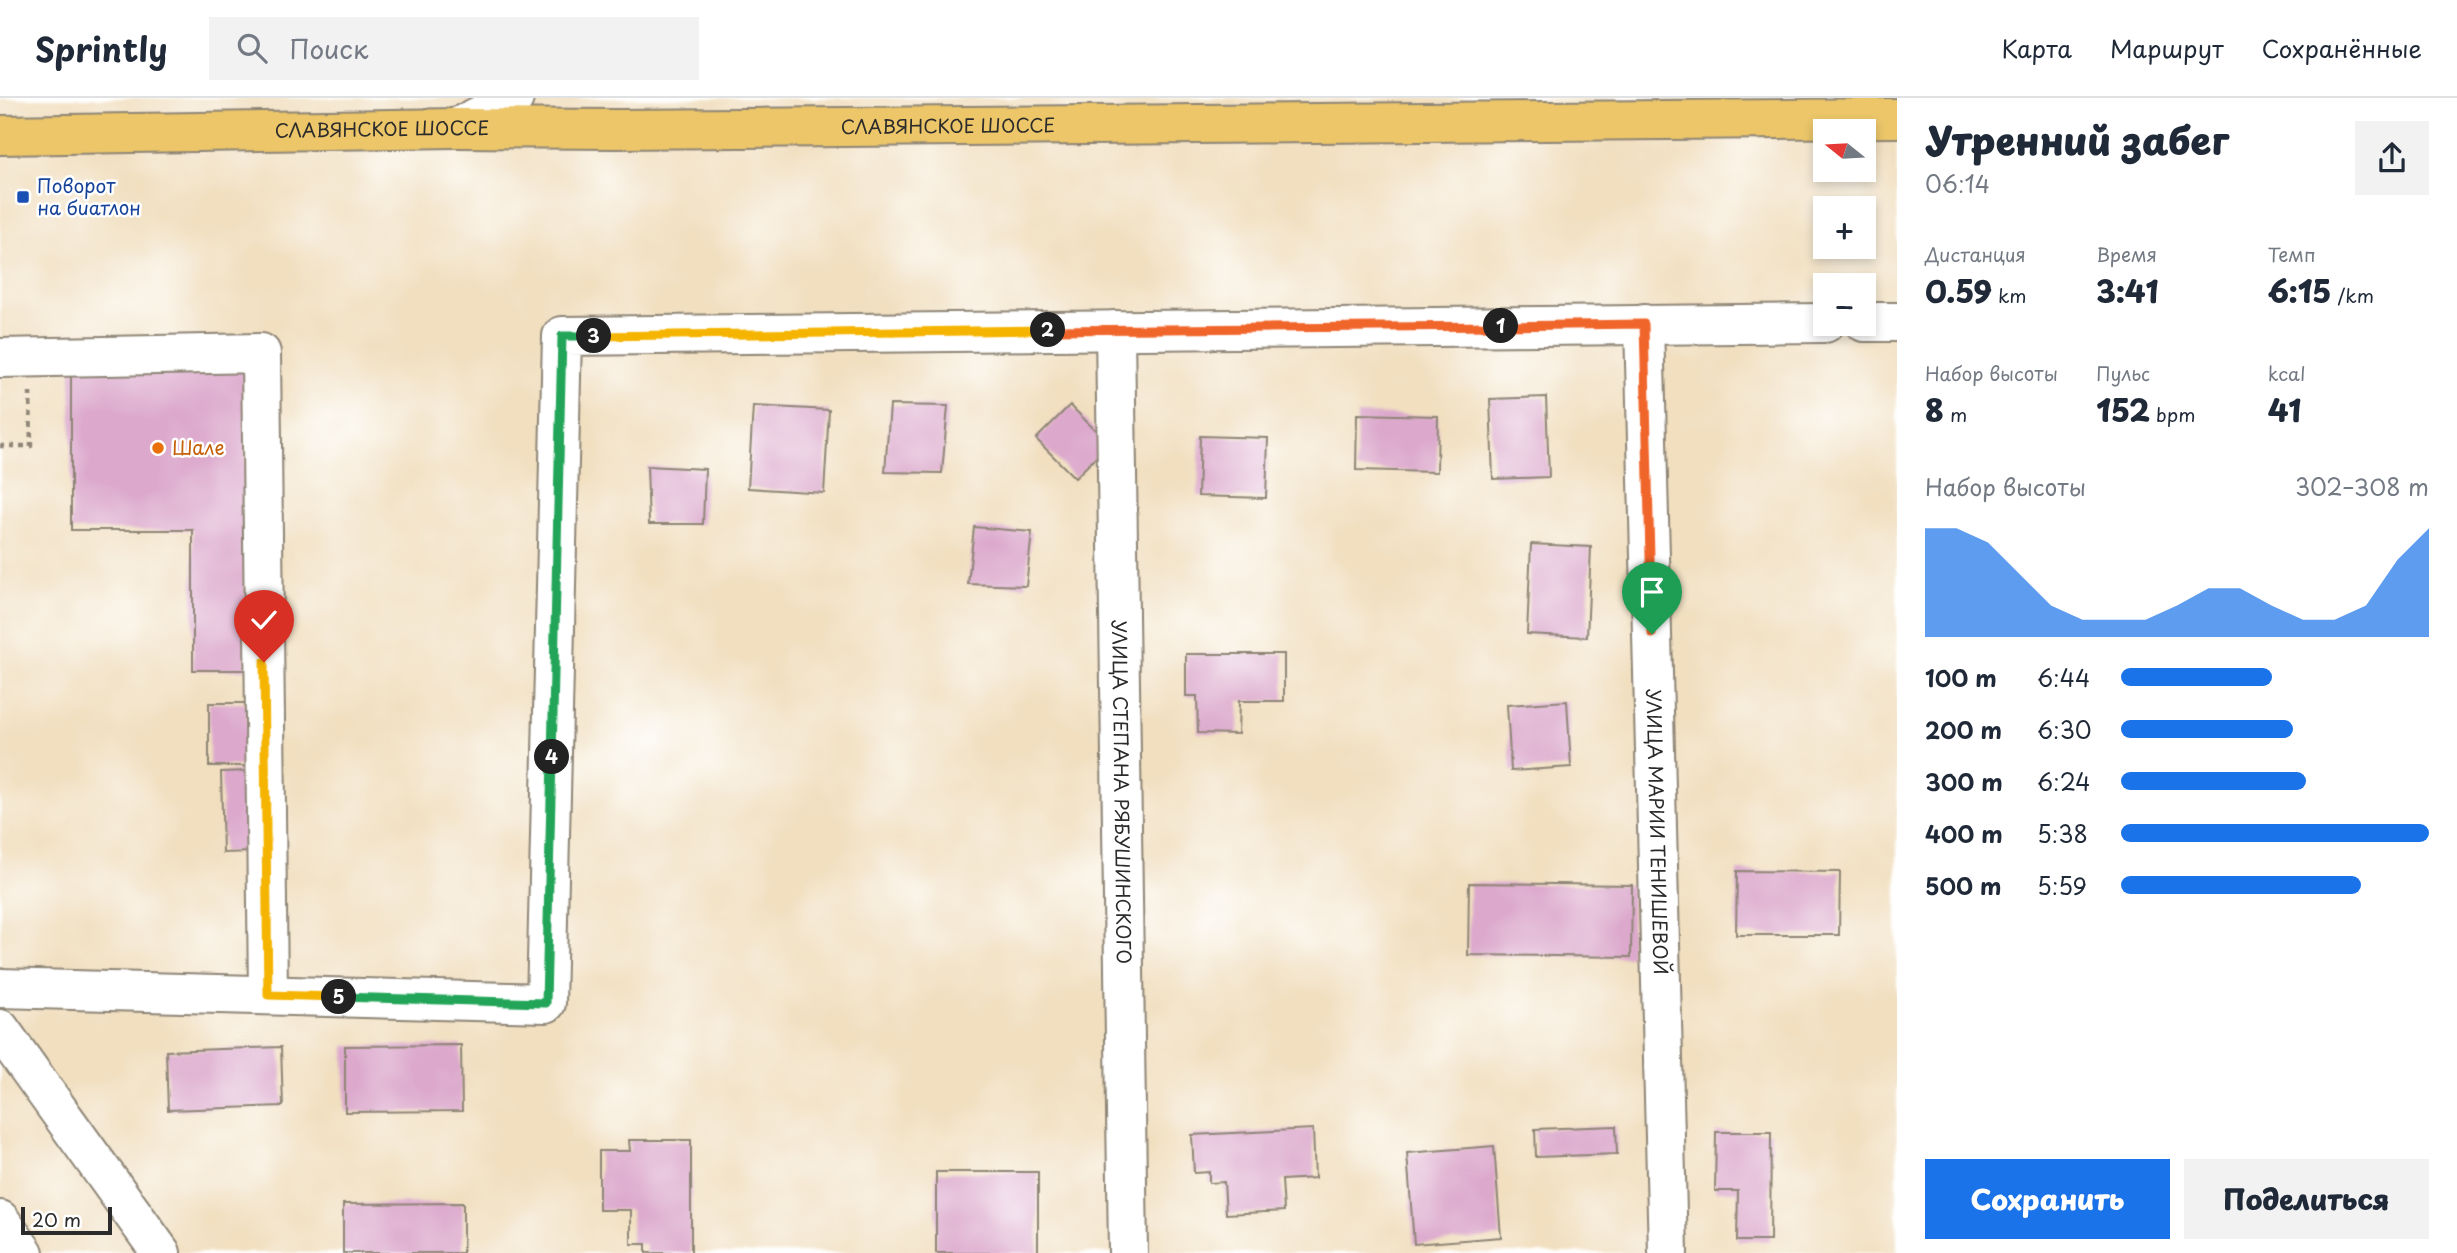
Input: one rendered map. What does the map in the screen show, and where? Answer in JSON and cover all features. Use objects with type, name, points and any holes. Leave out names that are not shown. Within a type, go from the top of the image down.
[{"type":"main road","name":"СЛАВЯНСКОЕ ШОССЕ","points":[[0,135],[456,128],[630,129],[1897,118]]},
{"type":"street","points":[[456,128],[514,98]]},
{"type":"street","points":[[1876,322],[1897,322]]},
{"type":"street","points":[[0,988],[546,1003],[562,336],[1813,323]]},
{"type":"street","name":"УЛИЦА МАРИИ ТЕНИШЕВОЙ","points":[[1644,324],[1668,1253]]},
{"type":"street","name":"УЛИЦА СТЕПАНА РЯБУШИНСКОГО","points":[[1115,330],[1128,1253]]},
{"type":"street","points":[[14,358],[261,353],[268,995]]},
{"type":"street","points":[[0,1029],[161,1253]]},
{"type":"street","points":[[0,1220],[24,1253]]},
{"type":"path","points":[[0,446],[31,446],[14,358]]},
{"type":"building","name":"Шале","points":[[71,366],[246,366],[246,670],[193,670],[193,530],[71,530]]},
{"type":"building","points":[[1546,397],[1549,477],[1493,479],[1490,399]]},
{"type":"building","points":[[890,405],[948,406],[942,473],[885,472]]},
{"type":"building","points":[[1070,405],[1109,444],[1075,478],[1036,439]]},
{"type":"building","points":[[753,406],[829,410],[824,493],[748,488]]},
{"type":"building","points":[[1357,414],[1438,416],[1437,472],[1356,470]]},
{"type":"building","points":[[1200,436],[1268,438],[1266,498],[1198,496]]},
{"type":"building","points":[[647,466],[705,469],[703,524],[649,524]]},
{"type":"building","points":[[974,527],[1032,532],[1026,586],[968,584]]},
{"type":"building","points":[[1531,544],[1591,547],[1587,637],[1527,634]]},
{"type":"building","points":[[1186,654],[1284,654],[1284,701],[1239,701],[1238,734],[1198,733],[1197,696],[1186,696]]},
{"type":"building","points":[[1567,701],[1571,767],[1511,771],[1507,705]]},
{"type":"building","points":[[209,703],[247,703],[248,766],[209,766]]},
{"type":"building","points":[[250,771],[253,852],[223,853],[221,772]]},
{"type":"building","points":[[1737,871],[1840,872],[1839,935],[1736,935]]},
{"type":"building","points":[[1469,883],[1632,885],[1631,957],[1468,955]]},
{"type":"building","points":[[461,1045],[462,1111],[345,1112],[345,1046]]},
{"type":"building","points":[[281,1047],[283,1106],[168,1110],[166,1051]]},
{"type":"building","points":[[1616,1126],[1617,1154],[1536,1157],[1535,1129]]},
{"type":"building","points":[[1313,1129],[1315,1178],[1282,1180],[1284,1211],[1226,1214],[1224,1182],[1209,1183],[1209,1172],[1194,1173],[1192,1135]]},
{"type":"building","points":[[1716,1132],[1771,1132],[1770,1241],[1737,1241],[1738,1191],[1715,1191]]},
{"type":"building","points":[[629,1140],[691,1140],[691,1253],[646,1253],[646,1244],[631,1244],[631,1210],[599,1210],[599,1151],[630,1151]]},
{"type":"building","points":[[1494,1146],[1501,1237],[1414,1244],[1407,1153]]},
{"type":"building","points":[[936,1172],[1038,1172],[1038,1253],[936,1253]]},
{"type":"building","points":[[463,1203],[463,1253],[343,1253],[343,1204]]},
{"type":"place","name":"Поворот на биатлон","points":[[23,197]]},
{"type":"place","name":"Шале","points":[[158,448]]},
{"type":"route","points":[[264,662],[268,995],[546,1003],[562,336],[1644,324],[1652,634]]}]
